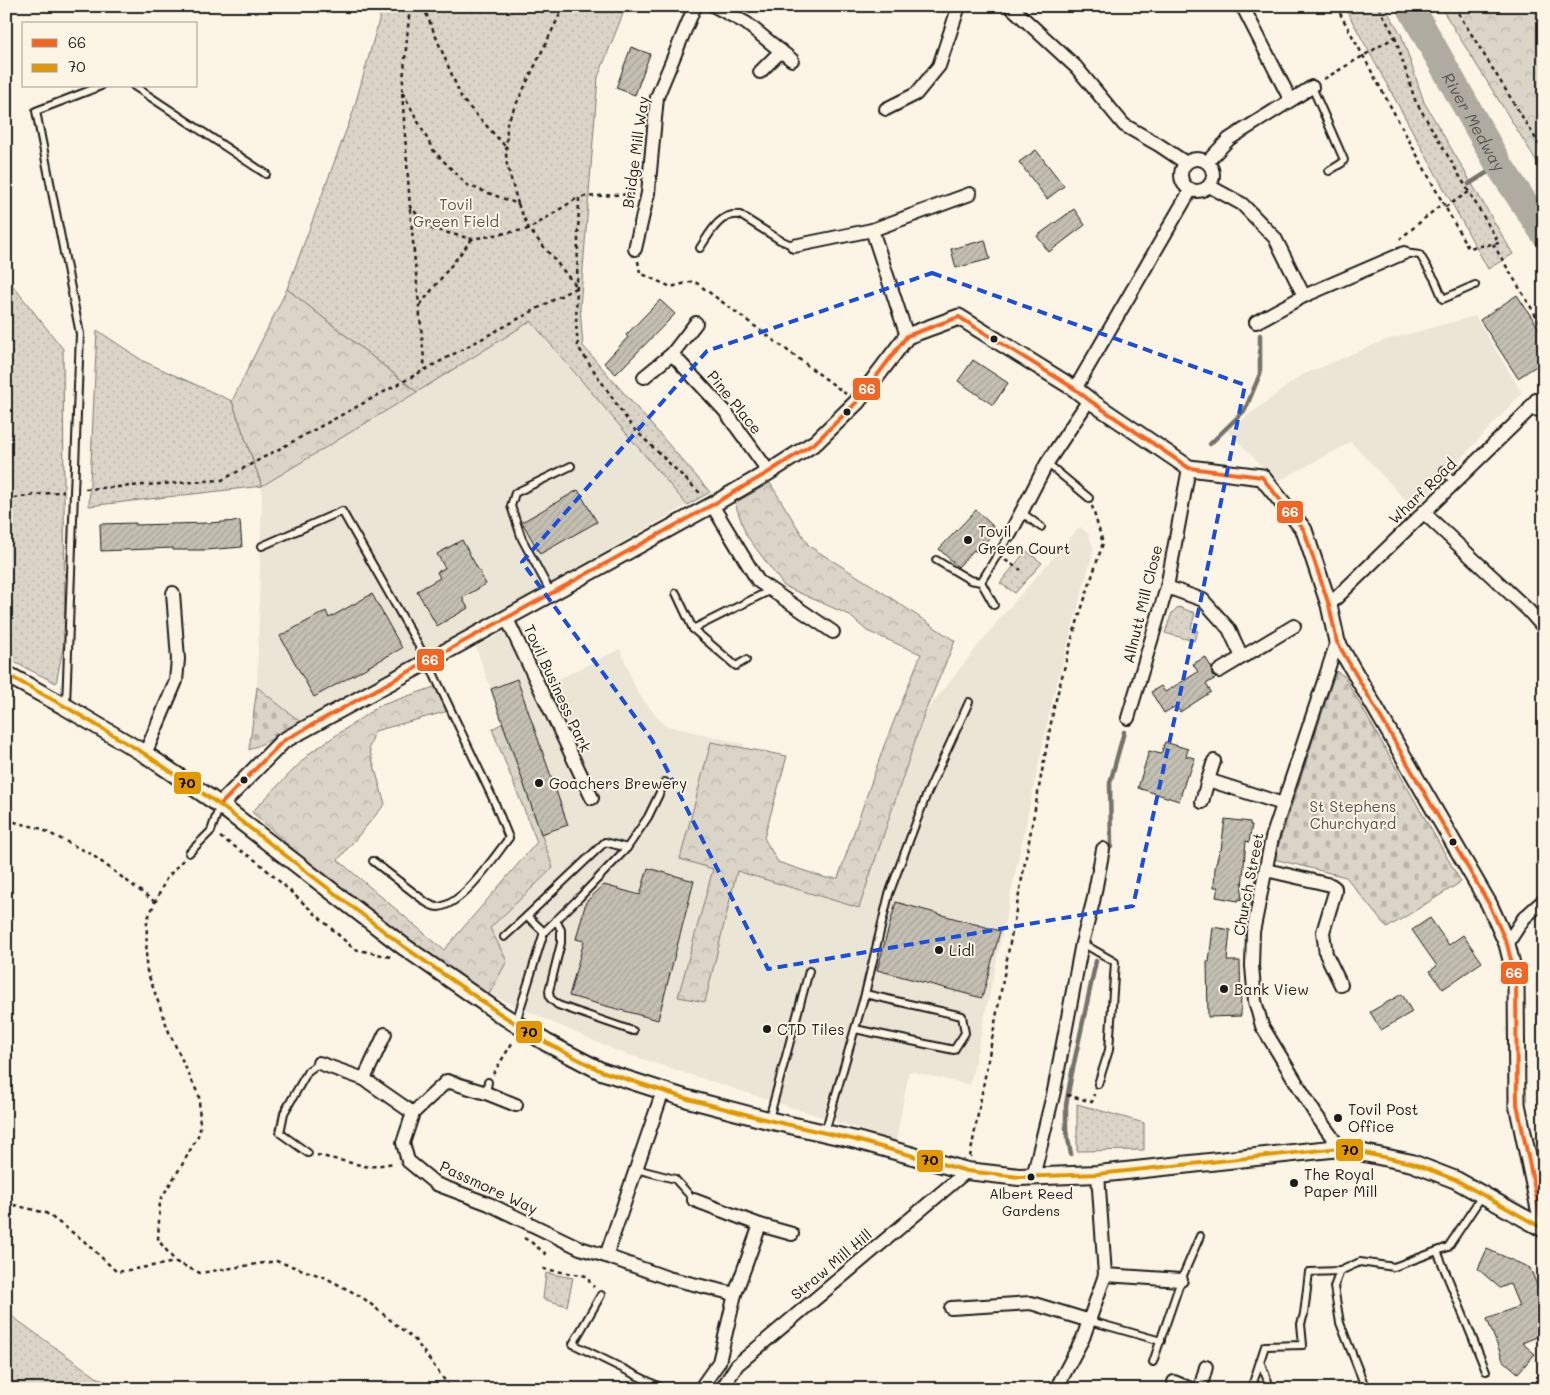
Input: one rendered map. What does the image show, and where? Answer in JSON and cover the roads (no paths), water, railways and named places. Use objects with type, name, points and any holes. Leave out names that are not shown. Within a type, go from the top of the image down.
[{"type":"main road","points":[[6,674],[145,754],[220,805],[403,946],[547,1043],[601,1071],[663,1091],[768,1120],[856,1140],[967,1171],[1019,1177],[1033,1178],[1098,1174],[1340,1148],[1412,1163],[1456,1180],[1543,1228]]},
{"type":"street","name":"Bridge Mill Way","points":[[636,249],[648,193],[657,97],[695,6]]},
{"type":"street","points":[[714,6],[746,23],[792,60]]},
{"type":"street","points":[[886,109],[916,94],[939,66],[959,6]]},
{"type":"street","points":[[1010,6],[1076,67],[1124,125],[1186,163]]},
{"type":"street","points":[[1240,6],[1244,9],[1290,99]]},
{"type":"street","points":[[760,72],[781,51]]},
{"type":"street","points":[[1206,162],[1229,139],[1312,86]]},
{"type":"street","points":[[1196,159],[1206,162],[1213,172],[1209,186],[1200,192],[1186,188],[1181,179],[1182,168],[1186,163],[1196,159]]},
{"type":"street","points":[[1209,186],[1242,204],[1275,238],[1304,296]]},
{"type":"street","points":[[1075,389],[1190,190]]},
{"type":"street","points":[[794,246],[872,230],[970,194]]},
{"type":"street","points":[[872,230],[907,336]]},
{"type":"street","points":[[1256,322],[1304,296],[1404,253]]},
{"type":"street","points":[[220,805],[283,741],[508,619],[769,472],[816,442],[857,402],[907,336],[959,317],[1075,389],[1189,468],[1262,477],[1304,530],[1329,605],[1337,642],[1489,904],[1507,944],[1516,980],[1516,1104],[1543,1228]]},
{"type":"street","points":[[644,377],[672,354],[696,323]]},
{"type":"street","name":"Pine Place","points":[[672,354],[724,411],[769,472]]},
{"type":"street","points":[[1010,534],[1047,462],[1089,400]]},
{"type":"street","name":"Wharf Road","points":[[1329,605],[1527,412],[1536,400]]},
{"type":"street","name":"Allnutt Mill Close","points":[[1128,718],[1166,587],[1189,468]]},
{"type":"street","points":[[712,504],[758,581],[833,632]]},
{"type":"street","points":[[1423,512],[1528,610],[1544,628]]},
{"type":"street","points":[[1166,587],[1203,600],[1229,629],[1242,657]]},
{"type":"street","points":[[145,754],[176,681],[178,659],[173,593]]},
{"type":"street","name":"Tovil Business Park","points":[[508,619],[592,798]]},
{"type":"street","points":[[1219,671],[1294,626]]},
{"type":"street","name":"Church Street","points":[[1337,642],[1272,838],[1253,932],[1252,966],[1255,1001],[1262,1026],[1316,1115],[1340,1148]]},
{"type":"street","points":[[1202,802],[1214,760]]},
{"type":"street","points":[[1208,780],[1283,804]]},
{"type":"street","points":[[1033,1178],[1054,1091],[1082,943],[1093,902],[1103,849]]},
{"type":"street","points":[[1266,870],[1331,885],[1335,888],[1323,932],[1326,954],[1341,985]]},
{"type":"street","points":[[1507,944],[1524,918],[1544,900]]},
{"type":"street","points":[[364,1079],[385,1034]]},
{"type":"street","points":[[319,1063],[364,1079],[413,1113],[448,1080],[487,1087],[516,1105]]},
{"type":"street","points":[[606,1256],[663,1091]]},
{"type":"street","name":"Passmore Way","points":[[413,1113],[403,1143],[408,1161],[436,1184],[489,1204],[580,1248],[668,1278],[735,1294]]},
{"type":"street","name":"Straw Mill Hill","points":[[722,1389],[737,1365],[967,1171]]},
{"type":"street","points":[[1056,1389],[1090,1322],[1105,1275],[1098,1174]]},
{"type":"street","points":[[694,1200],[760,1225],[792,1234]]},
{"type":"street","points":[[700,1389],[719,1362],[735,1294],[760,1225]]},
{"type":"street","points":[[1105,1275],[1181,1280]]},
{"type":"street","points":[[951,1308],[1031,1303],[1090,1322]]},
{"type":"street","points":[[1200,1389],[1206,1367]]},
{"type":"street","points":[[1174,1382],[1191,1389]]},
{"type":"lane","points":[[1312,86],[1344,160],[1328,171]]},
{"type":"lane","points":[[66,707],[80,334],[36,111],[96,88]]},
{"type":"lane","points":[[137,88],[266,174]]},
{"type":"lane","points":[[700,248],[719,222],[726,216],[733,214],[740,215],[780,240],[794,246]]},
{"type":"lane","points":[[1404,253],[1420,255],[1435,280],[1443,300],[1475,285]]},
{"type":"lane","points":[[1527,412],[1544,412]]},
{"type":"lane","points":[[1047,462],[1089,498]]},
{"type":"lane","points":[[552,594],[522,539],[511,506],[515,493],[572,466]]},
{"type":"lane","points":[[1444,470],[1454,483]]},
{"type":"lane","points":[[262,546],[342,511],[428,662],[475,760],[509,838],[467,890],[453,901],[439,907],[427,903],[373,860]]},
{"type":"lane","points":[[1021,512],[1041,527]]},
{"type":"lane","points":[[981,582],[1010,534]]},
{"type":"lane","points":[[936,560],[970,580],[981,582]]},
{"type":"lane","points":[[981,582],[994,605]]},
{"type":"lane","points":[[694,629],[771,590]]},
{"type":"lane","points":[[676,593],[694,629],[736,666],[746,660]]},
{"type":"lane","points":[[824,1134],[865,994],[888,894],[926,796],[968,702]]},
{"type":"lane","points":[[516,1023],[544,932],[627,848],[648,817],[665,782]]},
{"type":"lane","points":[[189,853],[211,830],[220,805]]},
{"type":"lane","points":[[504,937],[605,842],[627,848]]},
{"type":"lane","points":[[526,916],[544,932]]},
{"type":"lane","points":[[556,920],[561,930],[561,943],[549,991],[550,998],[558,1004],[633,1031]]},
{"type":"lane","points":[[1082,943],[1115,962],[1109,1050],[1098,1084]]},
{"type":"lane","points":[[768,1120],[809,970]]},
{"type":"lane","points":[[855,1029],[954,1050],[965,1034],[962,1016],[865,994]]},
{"type":"lane","points":[[308,1153],[280,1133],[284,1113],[308,1071],[319,1063]]},
{"type":"lane","points":[[636,1169],[674,1179],[694,1200]]},
{"type":"lane","points":[[1252,1389],[1265,1346],[1303,1345],[1300,1324],[1304,1314],[1309,1272],[1340,1271],[1360,1262],[1394,1267],[1448,1247],[1482,1195]]},
{"type":"lane","points":[[1153,1362],[1181,1280],[1200,1236]]},
{"type":"lane","points":[[1437,1251],[1486,1371]]},
{"type":"lane","points":[[1340,1271],[1334,1287],[1340,1323],[1366,1389]]},
{"type":"lane","points":[[601,1295],[572,1344],[664,1389]]},
{"type":"lane","points":[[1090,1322],[1161,1341]]},
{"type":"lane","points":[[1260,1361],[1271,1389]]},
{"type":"lane","points":[[1536,1389],[1544,1380]]},
{"type":"waterway","name":"River Medway","points":[[1410,6],[1499,165],[1544,233]]},
{"type":"waterway","points":[[1469,184],[1499,165]]},
{"type":"waterway","points":[[1210,444],[1245,410],[1260,374],[1260,335]]},
{"type":"waterway","points":[[1111,847],[1110,783],[1124,732]]},
{"type":"waterway","points":[[1071,1154],[1066,1129],[1066,1105],[1096,961]]},
{"type":"place","name":"Tovil Green Court","points":[[968,540]]},
{"type":"place","name":"Goachers Brewery","points":[[539,783]]},
{"type":"place","name":"Lidl","points":[[939,950]]},
{"type":"place","name":"Bank View","points":[[1224,989]]},
{"type":"place","name":"CTD Tiles","points":[[767,1029]]},
{"type":"place","name":"Tovil Post Office","points":[[1338,1118]]},
{"type":"place","name":"Albert Reed Gardens","points":[[1031,1177]]},
{"type":"place","name":"The Royal Paper Mill","points":[[1294,1183]]},
{"type":"park label","name":"Tovil Green Field","points":[[456,212]]},
{"type":"park label","name":"St Stephens Churchyard","points":[[1353,814]]}]
